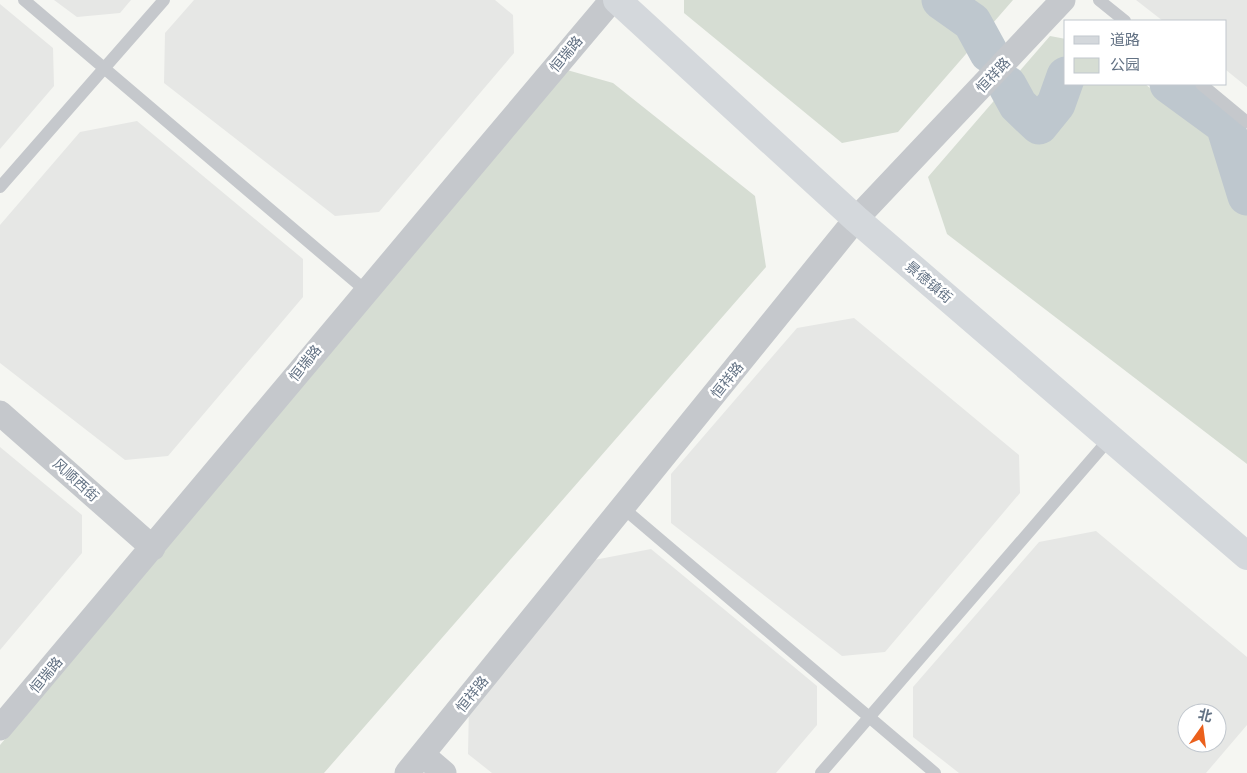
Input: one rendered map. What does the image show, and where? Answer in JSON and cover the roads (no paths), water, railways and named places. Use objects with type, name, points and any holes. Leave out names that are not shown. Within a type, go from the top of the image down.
[{"type":"street","name":"恒瑞路","points":[[0,728],[153,548],[365,290],[612,0]]},
{"type":"street","name":"景德镇街","points":[[618,0],[856,220],[1111,437],[1247,556]]},
{"type":"street","name":"恒祥路","points":[[415,764],[856,220],[1063,0]]},
{"type":"street","name":"风顺西街","points":[[0,412],[153,548]]},
{"type":"street","points":[[415,764],[444,773]]},
{"type":"lane","points":[[24,0],[365,290]]},
{"type":"lane","points":[[0,187],[164,0]]},
{"type":"lane","points":[[1099,0],[1124,20]]},
{"type":"lane","points":[[1202,85],[1247,122]]},
{"type":"lane","points":[[821,773],[1111,437]]},
{"type":"lane","points":[[623,508],[936,773]]},
{"type":"waterway","points":[[941,0],[972,22],[989,53]]},
{"type":"waterway","points":[[1007,85],[1018,105],[1039,125],[1056,104],[1064,82]]},
{"type":"waterway","points":[[1170,85],[1225,125],[1247,196]]}]
